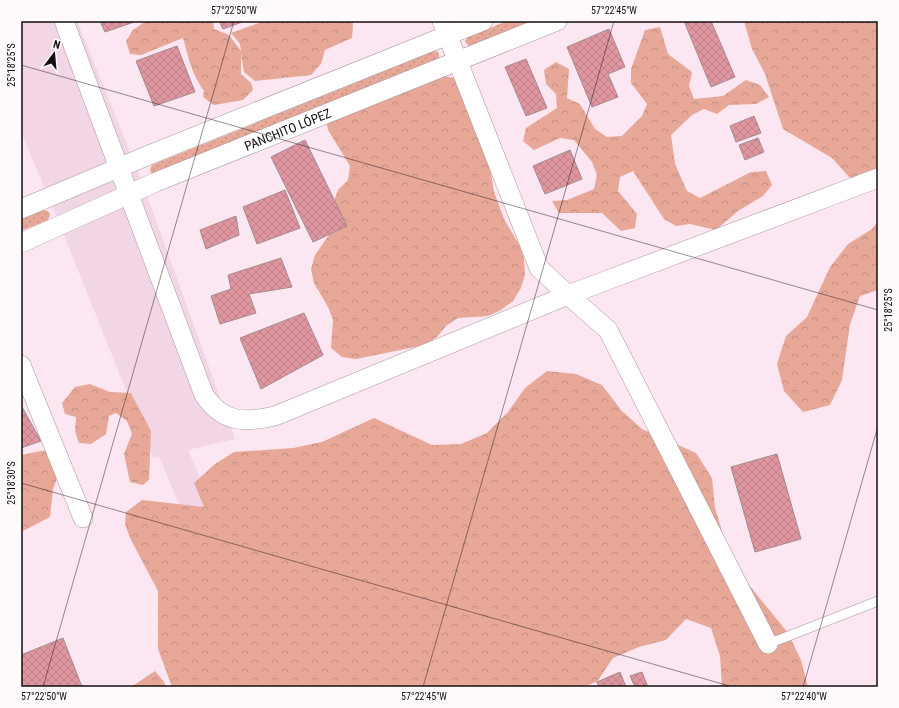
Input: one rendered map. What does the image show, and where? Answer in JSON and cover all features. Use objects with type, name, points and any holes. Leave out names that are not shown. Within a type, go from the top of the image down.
[{"type":"street","points":[[64,21],[204,395],[210,405],[219,412],[230,418],[240,420],[258,420],[274,416],[568,296],[878,178]]},
{"type":"street","points":[[21,208],[119,168],[445,28],[483,21]]},
{"type":"street","name":"PANCHITO LÓPEZ","points":[[21,243],[163,179],[557,21]]},
{"type":"street","points":[[445,28],[539,268],[568,296],[608,330],[768,644]]},
{"type":"street","points":[[21,365],[83,518]]},
{"type":"lane","points":[[768,644],[878,601]]},
{"type":"shaded area","points":[[21,21],[77,21],[141,179],[235,439],[188,450],[205,490],[255,687],[159,456],[153,458],[54,210],[21,132]]},
{"type":"green space","points":[[146,21],[213,21],[214,29],[229,35],[241,51],[240,44],[231,33],[264,21],[352,21],[353,23],[352,38],[325,50],[321,64],[311,75],[255,81],[244,72],[241,54],[241,74],[251,83],[253,90],[243,100],[214,105],[203,97],[204,91],[193,71],[183,38],[141,55],[130,54],[126,41],[133,30]]},
{"type":"green space","points":[[507,21],[534,21],[469,46],[465,41],[468,37]]},
{"type":"green space","points":[[744,21],[878,21],[878,181],[850,178],[832,158],[783,129],[765,74],[752,49]]},
{"type":"green space","points":[[660,27],[668,54],[692,72],[689,86],[694,99],[723,96],[746,80],[760,85],[769,97],[756,104],[729,105],[717,114],[704,109],[692,115],[671,135],[675,164],[687,191],[700,198],[751,172],[766,171],[772,185],[763,196],[738,211],[716,230],[690,224],[676,226],[664,219],[633,171],[620,177],[618,191],[637,214],[635,228],[621,231],[602,213],[559,213],[552,201],[567,200],[594,189],[597,175],[592,162],[574,140],[560,138],[534,150],[523,141],[526,128],[557,108],[556,94],[546,84],[544,70],[556,62],[569,69],[567,98],[580,104],[595,129],[607,137],[622,136],[642,116],[647,104],[631,83],[631,69],[645,30]]},
{"type":"green space","points":[[434,51],[438,52],[439,58],[153,174],[151,173],[150,169],[152,165]]},
{"type":"green space","points":[[425,73],[454,78],[458,81],[487,149],[494,192],[504,219],[520,246],[524,259],[525,274],[521,288],[513,301],[501,310],[488,316],[458,318],[446,326],[437,337],[425,345],[356,359],[342,357],[331,348],[333,320],[328,307],[314,283],[311,269],[315,255],[331,232],[333,203],[338,190],[348,180],[350,166],[328,130],[325,117],[330,104],[341,95],[369,86]]},
{"type":"green space","points":[[43,210],[48,211],[50,215],[48,220],[21,231],[21,219]]},
{"type":"green space","points":[[878,221],[878,290],[860,296],[850,324],[842,380],[830,405],[803,412],[784,391],[777,364],[786,336],[807,317],[830,267],[848,244],[872,229]]},
{"type":"green space","points":[[547,371],[576,374],[602,385],[621,410],[642,429],[696,453],[712,478],[715,508],[732,564],[788,633],[801,660],[808,687],[722,687],[720,656],[711,628],[686,619],[666,640],[639,647],[613,658],[597,682],[581,687],[172,687],[158,649],[158,591],[130,538],[125,524],[126,512],[142,500],[204,507],[194,483],[215,464],[234,452],[293,448],[322,442],[374,418],[432,445],[461,444],[487,433],[508,412],[525,388]]},
{"type":"green space","points":[[90,384],[110,392],[131,393],[151,431],[149,480],[143,485],[130,482],[124,454],[132,434],[127,421],[116,413],[109,416],[106,434],[91,444],[79,443],[75,431],[76,417],[65,414],[62,403],[75,387]]},
{"type":"green space","points":[[56,450],[63,463],[53,489],[50,517],[21,532],[21,455]]},
{"type":"green space","points":[[155,671],[166,687],[131,687]]},
{"type":"building","points":[[100,21],[137,21],[105,32]]},
{"type":"building","points":[[219,21],[245,21],[223,29]]},
{"type":"building","points":[[684,21],[711,21],[735,77],[711,87]]},
{"type":"building","points":[[609,29],[625,67],[608,74],[618,97],[592,107],[567,47]]},
{"type":"building","points":[[177,46],[195,92],[154,106],[136,61]]},
{"type":"building","points":[[526,59],[547,108],[526,116],[505,67]]},
{"type":"building","points":[[754,116],[761,133],[736,142],[730,126]]},
{"type":"building","points":[[758,138],[764,152],[745,160],[739,145]]},
{"type":"building","points":[[305,140],[347,226],[313,242],[271,157]]},
{"type":"building","points":[[570,150],[582,179],[545,194],[533,166]]},
{"type":"building","points":[[285,190],[300,228],[257,244],[243,207]]},
{"type":"building","points":[[236,216],[239,235],[206,249],[200,230]]},
{"type":"building","points":[[281,258],[292,287],[249,294],[256,313],[220,324],[211,296],[231,289],[228,275]]},
{"type":"building","points":[[304,313],[323,355],[261,389],[240,338]]},
{"type":"building","points":[[22,407],[41,441],[21,448],[21,408]]},
{"type":"building","points":[[777,454],[801,539],[755,552],[731,467]]},
{"type":"building","points":[[63,638],[82,687],[21,687],[21,655]]},
{"type":"building","points":[[620,672],[626,687],[599,687],[597,682]]},
{"type":"building","points":[[642,672],[648,687],[635,687],[630,676]]}]
